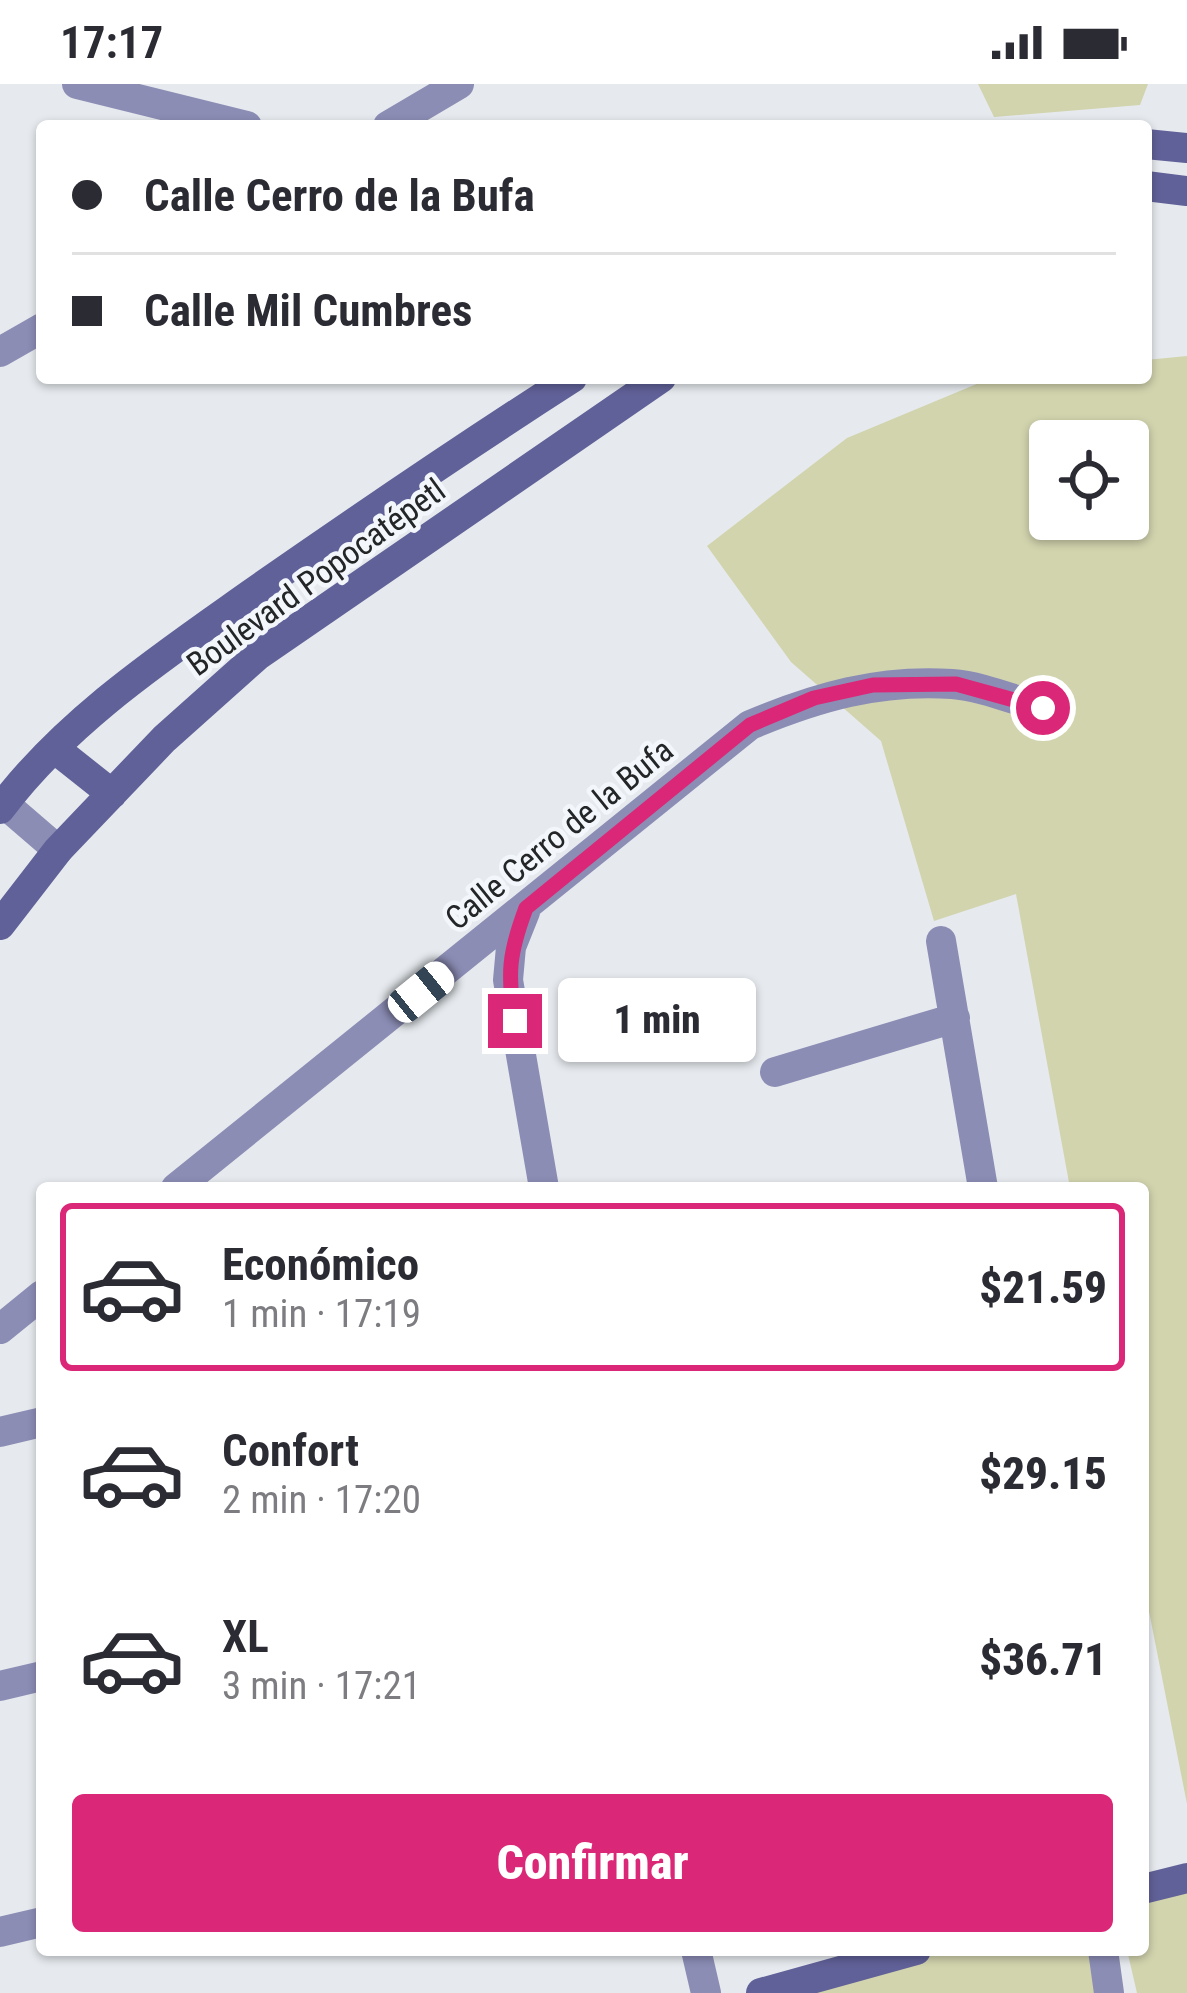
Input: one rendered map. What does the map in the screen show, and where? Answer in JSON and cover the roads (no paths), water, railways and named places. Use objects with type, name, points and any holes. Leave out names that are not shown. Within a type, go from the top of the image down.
[{"type":"street","points":[[77,84],[223,120]]},
{"type":"street","points":[[398,120],[459,84]]},
{"type":"street","points":[[1152,145],[1187,148]]},
{"type":"street","points":[[1152,187],[1187,191]]},
{"type":"street","name":"Boulevard Popocatépetl","points":[[2,804],[54,748],[143,670],[421,474],[563,384]]},
{"type":"street","name":"Boulevard Popocatépetl","points":[[0,925],[58,850],[164,739],[257,656],[652,384]]},
{"type":"street","name":"Calle Cerro de la Bufa","points":[[184,1182],[750,725],[814,698],[873,685],[956,684],[1043,708]]},
{"type":"street","points":[[54,748],[112,794]]},
{"type":"street","points":[[2,804],[58,850]]},
{"type":"street","points":[[526,908],[511,947],[508,980],[543,1182]]},
{"type":"street","points":[[941,941],[981,1182]]},
{"type":"street","points":[[775,1072],[955,1018]]},
{"type":"street","points":[[0,1329],[36,1300]]},
{"type":"street","points":[[0,1432],[36,1423]]},
{"type":"street","points":[[0,1686],[36,1677]]},
{"type":"street","points":[[1149,1888],[1187,1878]]},
{"type":"street","points":[[0,1931],[36,1923]]},
{"type":"street","points":[[697,1956],[706,1993]]},
{"type":"street","points":[[761,1993],[894,1956]]},
{"type":"street","points":[[1104,1956],[1108,1993]]}]
